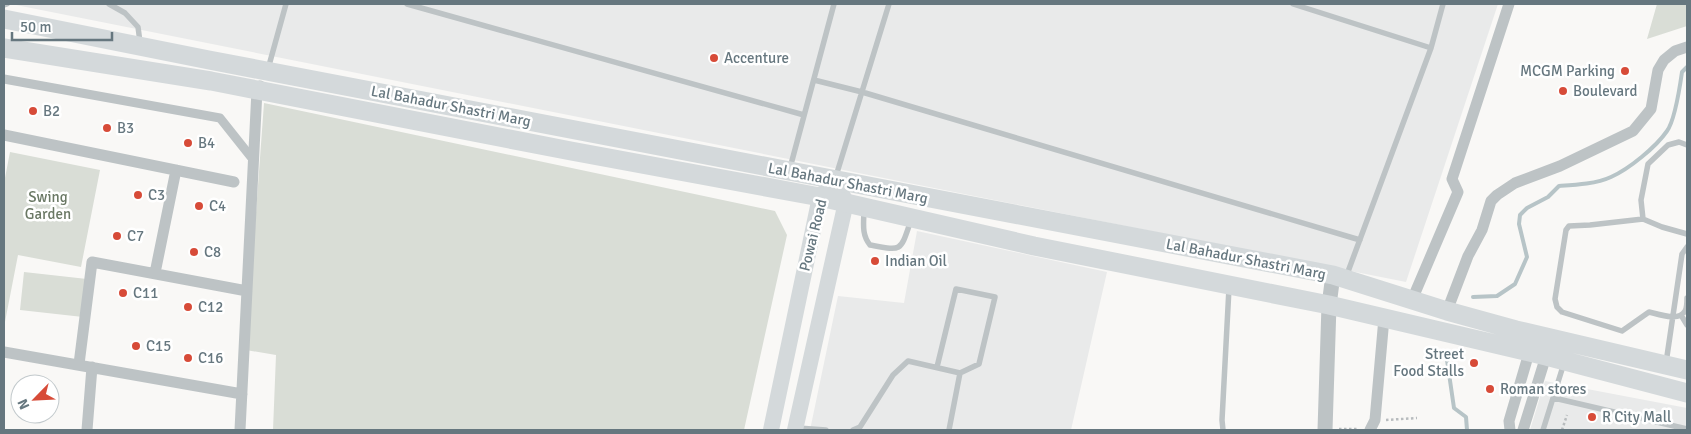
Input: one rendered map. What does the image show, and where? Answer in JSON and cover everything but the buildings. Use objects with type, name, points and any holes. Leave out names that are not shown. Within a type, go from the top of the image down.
[{"type":"main road","name":"Lal Bahadur Shastri Marg","points":[[4,19],[1339,277],[1447,311],[1516,330],[1687,370]]},
{"type":"main road","name":"Lal Bahadur Shastri Marg","points":[[4,48],[257,90],[571,152],[855,204],[1034,246],[1328,304],[1537,354],[1687,393]]},
{"type":"main road","name":"Powai Road","points":[[771,430],[820,197],[835,180],[855,204],[796,429]]},
{"type":"main road","points":[[1034,246],[1039,219]]},
{"type":"street","points":[[1412,300],[1458,192],[1452,179],[1509,4]]},
{"type":"street","points":[[1447,311],[1468,256],[1482,230],[1492,201],[1497,195],[1515,183],[1560,166],[1633,131],[1651,109],[1658,70],[1664,60],[1675,51],[1687,47]]},
{"type":"street","points":[[240,430],[257,90],[267,71]]},
{"type":"street","points":[[4,79],[220,118],[251,157]]},
{"type":"street","points":[[4,134],[234,182]]},
{"type":"street","points":[[155,273],[176,170]]},
{"type":"street","points":[[79,364],[92,262],[247,291]]},
{"type":"street","points":[[1325,430],[1328,304],[1339,277]]},
{"type":"street","points":[[1372,427],[1384,318]]},
{"type":"street","points":[[4,356],[4,352],[242,394]]},
{"type":"street","points":[[1510,430],[1508,421],[1537,354]]},
{"type":"street","points":[[1523,430],[1537,354]]},
{"type":"street","points":[[87,430],[92,367]]},
{"type":"lane","points":[[109,4],[125,13],[138,27],[140,46]]},
{"type":"lane","points":[[267,71],[286,4]]},
{"type":"lane","points":[[407,4],[804,115]]},
{"type":"lane","points":[[789,171],[834,4]]},
{"type":"lane","points":[[835,180],[889,4]]},
{"type":"lane","points":[[1293,4],[1431,48]]},
{"type":"lane","points":[[1339,277],[1360,240],[1431,48],[1444,4]]},
{"type":"lane","points":[[814,80],[862,92],[1360,240]]},
{"type":"lane","points":[[1643,219],[1641,200],[1648,164],[1668,145],[1679,142],[1687,144]]},
{"type":"lane","points":[[855,204],[865,240],[870,245],[894,249],[900,246],[903,243],[912,218]]},
{"type":"lane","points":[[1687,234],[1643,219],[1570,226],[1566,230],[1556,299],[1557,307],[1562,312],[1622,331],[1649,312],[1673,317],[1681,315],[1685,311],[1687,298]]},
{"type":"lane","points":[[1665,365],[1682,254],[1687,247]]},
{"type":"lane","points":[[1223,430],[1229,285]]},
{"type":"lane","points":[[853,430],[860,427],[893,375],[908,360],[937,368],[960,373],[979,364],[995,297],[956,289],[937,368]]},
{"type":"lane","points":[[1681,315],[1687,325]]},
{"type":"lane","points":[[1543,430],[1565,361]]},
{"type":"lane","points":[[949,430],[960,373]]},
{"type":"lane","points":[[1554,398],[1687,429]]},
{"type":"lane","points":[[796,429],[826,430]]},
{"type":"path","points":[[1562,430],[1567,415]]},
{"type":"path","points":[[1325,430],[1372,427],[1417,418]]},
{"type":"shaded area","points":[[11,4],[1498,4],[1406,282]]},
{"type":"shaded area","points":[[917,231],[1107,272],[1071,430],[810,430],[838,296],[904,303]]},
{"type":"shaded area","name":"R City Mall","points":[[1545,381],[1687,408],[1687,430],[1530,430]]},
{"type":"green space","points":[[1657,4],[1687,4],[1687,26],[1647,39]]},
{"type":"green space","points":[[264,103],[775,211],[787,235],[744,430],[273,430],[276,355],[246,350]]},
{"type":"green space","name":"Swing Garden","points":[[10,152],[100,170],[81,267],[18,255],[4,327],[4,183]]},
{"type":"green space","points":[[24,272],[87,279],[83,317],[20,310]]},
{"type":"waterway","points":[[1473,297],[1497,296],[1515,284],[1527,257],[1519,224],[1520,215],[1527,208],[1548,197],[1559,186],[1592,183],[1611,177],[1634,163],[1656,144],[1670,126],[1677,103],[1682,72],[1687,67]]},
{"type":"waterway","points":[[1447,360],[1454,408],[1466,417],[1467,430]]},
{"type":"place","name":"Accenture","points":[[714,58]]},
{"type":"place","name":"MCGM Parking","points":[[1625,71]]},
{"type":"place","name":"Boulevard","points":[[1563,91]]},
{"type":"place","name":"B2","points":[[33,111]]},
{"type":"place","name":"B3","points":[[107,128]]},
{"type":"place","name":"B4","points":[[188,143]]},
{"type":"place","name":"C3","points":[[138,195]]},
{"type":"place","name":"C4","points":[[199,206]]},
{"type":"place","name":"C7","points":[[117,236]]},
{"type":"place","name":"C8","points":[[194,252]]},
{"type":"place","name":"Indian Oil","points":[[875,261]]},
{"type":"place","name":"C11","points":[[123,293]]},
{"type":"place","name":"C12","points":[[188,307]]},
{"type":"place","name":"C15","points":[[136,346]]},
{"type":"place","name":"C16","points":[[188,358]]},
{"type":"place","name":"Street Food Stalls","points":[[1474,363]]},
{"type":"place","name":"Roman stores","points":[[1490,389]]},
{"type":"place","name":"R City Mall","points":[[1592,417]]}]
